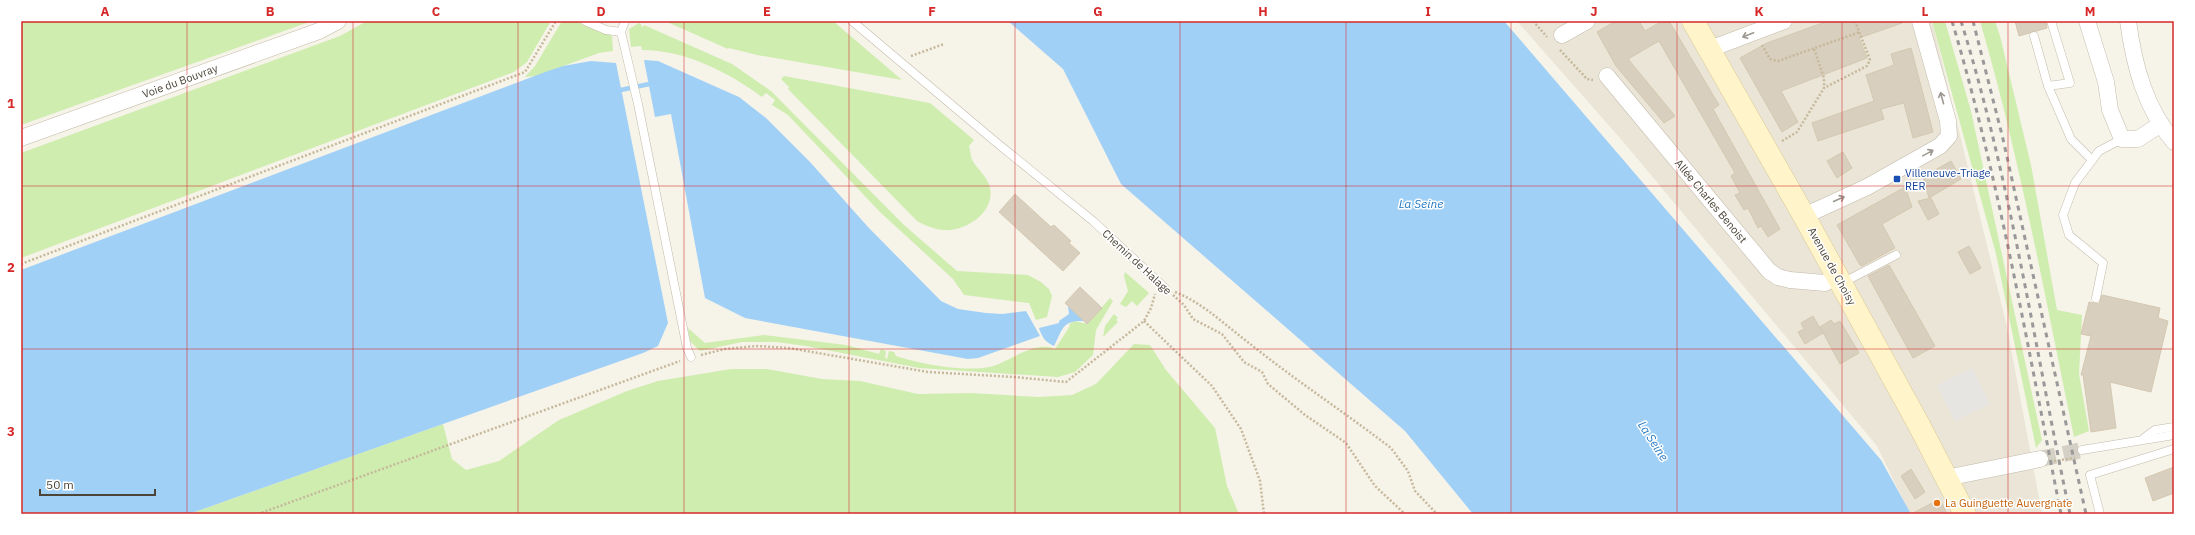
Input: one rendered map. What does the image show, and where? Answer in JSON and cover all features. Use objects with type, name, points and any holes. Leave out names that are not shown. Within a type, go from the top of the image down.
[{"type":"main road","name":"Avenue de Choisy","points":[[1693,21],[1804,216],[1949,479],[1965,514]]},
{"type":"street","name":"Voie du Bouvray","points":[[21,138],[319,31],[338,21]]},
{"type":"street","points":[[1556,40],[1587,21]]},
{"type":"street","points":[[1710,49],[1784,21]]},
{"type":"street","points":[[1804,216],[1866,187],[1940,146],[1949,136],[1948,121],[1920,21]]},
{"type":"street","points":[[2087,21],[2106,82],[2110,110],[2122,139],[2138,139],[2160,124]]},
{"type":"street","points":[[2128,21],[2140,81],[2160,124],[2174,142]]},
{"type":"street","name":"Allée Charles Benoist","points":[[1608,77],[1769,271],[1778,277],[1790,280],[1825,283],[1838,280]]},
{"type":"street","points":[[1949,479],[1956,476],[2045,460]]},
{"type":"lane","points":[[585,21],[606,30],[621,32]]},
{"type":"lane","points":[[625,21],[621,32],[638,104],[687,348],[691,357]]},
{"type":"lane","name":"Chemin de Halage","points":[[852,21],[1093,221],[1165,288]]},
{"type":"lane","points":[[2048,86],[2070,83],[2051,21]]},
{"type":"lane","points":[[2034,36],[2048,86],[2071,138],[2092,160]]},
{"type":"lane","points":[[2096,298],[2103,263],[2069,235],[2063,215],[2075,183],[2092,160],[2100,151],[2122,139]]},
{"type":"lane","points":[[1838,280],[1896,255]]},
{"type":"lane","points":[[2144,439],[2155,430],[2174,427]]},
{"type":"lane","points":[[2080,454],[2144,439],[2174,435]]},
{"type":"lane","points":[[2100,514],[2090,475],[2174,449]]},
{"type":"path","points":[[21,264],[525,72],[556,21]]},
{"type":"path","points":[[1533,21],[1556,40],[1588,79],[1608,77]]},
{"type":"path","points":[[1766,150],[1797,132],[1824,88],[1867,66],[1870,60],[1855,21]]},
{"type":"path","points":[[1755,32],[1770,59],[1778,61],[1860,32]]},
{"type":"path","points":[[898,60],[944,44]]},
{"type":"path","points":[[1814,48],[1824,78],[1824,88]]},
{"type":"path","points":[[1165,288],[1185,296],[1226,323],[1249,343],[1391,448],[1408,470],[1415,491],[1437,514]]},
{"type":"path","name":"Chemin de Halage","points":[[1165,288],[1184,305],[1193,319],[1222,334],[1244,362],[1262,372],[1268,384],[1282,396],[1311,420],[1346,443],[1374,486],[1405,514]]},
{"type":"path","points":[[258,514],[691,357],[725,349],[756,346],[789,348],[928,372],[1014,377],[1066,382],[1144,320],[1151,308],[1154,297]]},
{"type":"path","points":[[1144,320],[1212,386],[1241,429],[1260,481],[1264,514]]},
{"type":"path","points":[[2045,460],[2080,454]]},
{"type":"shaded area","points":[[1517,21],[1932,21],[2007,327],[2042,514],[1910,514],[1877,446],[1626,145]]},
{"type":"shaded area","points":[[1972,368],[1990,404],[1955,421],[1937,385]]},
{"type":"green space","points":[[21,21],[312,21],[21,125]]},
{"type":"green space","points":[[367,21],[551,21],[527,62],[514,72],[21,258],[21,153],[340,36]]},
{"type":"green space","points":[[562,21],[576,21],[612,36],[613,51],[599,53],[536,76],[525,77],[535,66]]},
{"type":"green space","points":[[665,21],[833,21],[902,80],[728,49]]},
{"type":"green space","points":[[1932,21],[1945,21],[1971,111],[2042,440],[2036,448],[1996,254]]},
{"type":"green space","points":[[1980,21],[1995,21],[2000,36],[2031,165],[2057,310],[2082,315],[2079,374],[2089,431],[2074,437],[2020,176]]},
{"type":"green space","points":[[639,23],[643,27],[644,25],[732,64],[771,91],[904,225],[957,271],[1028,275],[1041,282],[1049,289],[1052,296],[1047,317],[1036,320],[1029,303],[964,295],[953,279],[880,212],[788,115],[772,105],[775,100],[766,93],[762,97],[735,79],[690,58],[658,51],[642,50],[641,46],[631,47],[629,29]]},
{"type":"green space","points":[[784,76],[930,103],[974,140],[969,146],[971,157],[989,184],[990,197],[988,205],[977,219],[961,228],[952,230],[936,229],[917,221],[788,89],[789,87],[781,79]]},
{"type":"green space","points":[[1125,272],[1149,293],[1137,306],[1132,301],[1126,307],[1120,304],[1128,291],[1124,276]]},
{"type":"green space","points":[[1110,298],[1113,301],[1096,330],[1093,355],[1075,372],[1058,377],[919,368],[806,346],[776,342],[742,342],[700,351],[690,341],[688,328],[705,343],[764,335],[846,345],[879,354],[881,349],[886,351],[885,358],[887,359],[889,351],[894,352],[896,356],[917,362],[967,369],[989,367],[1038,347],[1055,349],[1070,326],[1069,324],[1075,321],[1087,324]]},
{"type":"green space","points":[[1114,314],[1118,318],[1116,320],[1118,322],[1103,337],[1105,326]]},
{"type":"green space","points":[[1134,344],[1150,345],[1166,370],[1215,428],[1227,486],[1239,514],[189,514],[443,424],[452,459],[466,470],[499,461],[559,420],[627,391],[658,381],[731,369],[767,369],[822,379],[860,381],[918,394],[971,393],[1038,397],[1072,395],[1096,384]]},
{"type":"water","name":"La Seine","points":[[1008,21],[1504,21],[1881,460],[1911,514],[1473,514],[1405,431],[1121,184],[1063,69]]},
{"type":"water","points":[[644,60],[658,61],[739,97],[766,118],[810,162],[868,227],[941,301],[958,309],[986,313],[1002,314],[1026,311],[1040,336],[978,358],[968,359],[745,318],[705,298],[671,114],[655,117]]},
{"type":"water","points":[[591,61],[616,63],[668,323],[658,346],[643,353],[189,514],[21,514],[21,270],[548,71],[563,66]]},
{"type":"water","points":[[1068,306],[1084,321],[1071,322],[1067,324],[1062,330],[1054,346],[1044,339],[1039,328],[1059,323],[1059,321],[1069,314]]},
{"type":"building","points":[[1616,21],[1639,21],[1645,31],[1662,21],[1669,21],[1719,105],[1713,109],[1780,229],[1768,237],[1761,226],[1758,228],[1748,208],[1744,210],[1735,195],[1740,193],[1731,176],[1735,173],[1659,41],[1628,59],[1675,116],[1664,123],[1616,66],[1597,32]]},
{"type":"building","points":[[1828,21],[1902,21],[1902,23],[1859,38],[1867,58],[1781,91],[1798,122],[1782,132],[1740,58],[1767,43]]},
{"type":"building","points":[[2015,21],[2046,21],[2047,28],[2019,36]]},
{"type":"building","points":[[1911,48],[1933,132],[1913,138],[1904,103],[1881,109],[1884,119],[1818,141],[1812,123],[1874,101],[1866,75],[1894,65],[1891,54]]},
{"type":"building","points":[[1843,152],[1852,168],[1837,178],[1827,161]]},
{"type":"building","points":[[1951,161],[1961,179],[1929,198],[1923,177]]},
{"type":"building","points":[[1905,187],[1912,207],[1882,224],[1895,248],[1862,266],[1860,265],[1837,225]]},
{"type":"building","points":[[1015,194],[1051,227],[1054,225],[1071,241],[1069,243],[1080,253],[1063,271],[999,212]]},
{"type":"building","points":[[1931,198],[1939,214],[1928,220],[1918,201]]},
{"type":"building","points":[[1969,246],[1981,268],[1970,274],[1958,252]]},
{"type":"building","points":[[1889,265],[1935,346],[1913,358],[1868,276]]},
{"type":"building","points":[[1080,287],[1102,308],[1087,324],[1065,303]]},
{"type":"building","points":[[2102,295],[2160,308],[2158,318],[2168,321],[2151,392],[2110,382],[2116,428],[2091,432],[2083,375],[2081,375],[2091,336],[2081,334],[2089,302],[2099,304]]},
{"type":"building","points":[[1813,316],[1823,333],[1805,344],[1798,332],[1804,329],[1801,323]]},
{"type":"building","points":[[1831,320],[1834,324],[1840,321],[1859,353],[1840,364],[1820,327]]},
{"type":"building","points":[[2174,467],[2174,493],[2153,501],[2145,478]]},
{"type":"building","points":[[1911,469],[1925,492],[1915,499],[1901,476]]},
{"type":"building","name":"La Guinguette Auvergnate","points":[[1940,499],[1947,514],[1911,514]]},
{"type":"waterway","points":[[616,91],[654,83]]},
{"type":"tunnel","points":[[2040,459],[2082,450]]},
{"type":"railway","points":[[1952,21],[1985,143],[1999,205],[2025,328],[2061,514]]},
{"type":"railway","points":[[1961,21],[1979,82],[2008,204],[2070,514]]},
{"type":"railway","points":[[1973,21],[2003,139],[2086,514]]},
{"type":"place","name":"Villeneuve-Triage RER","points":[[1897,179]]},
{"type":"place","name":"La Guinguette Auvergnate","points":[[1937,503]]}]
